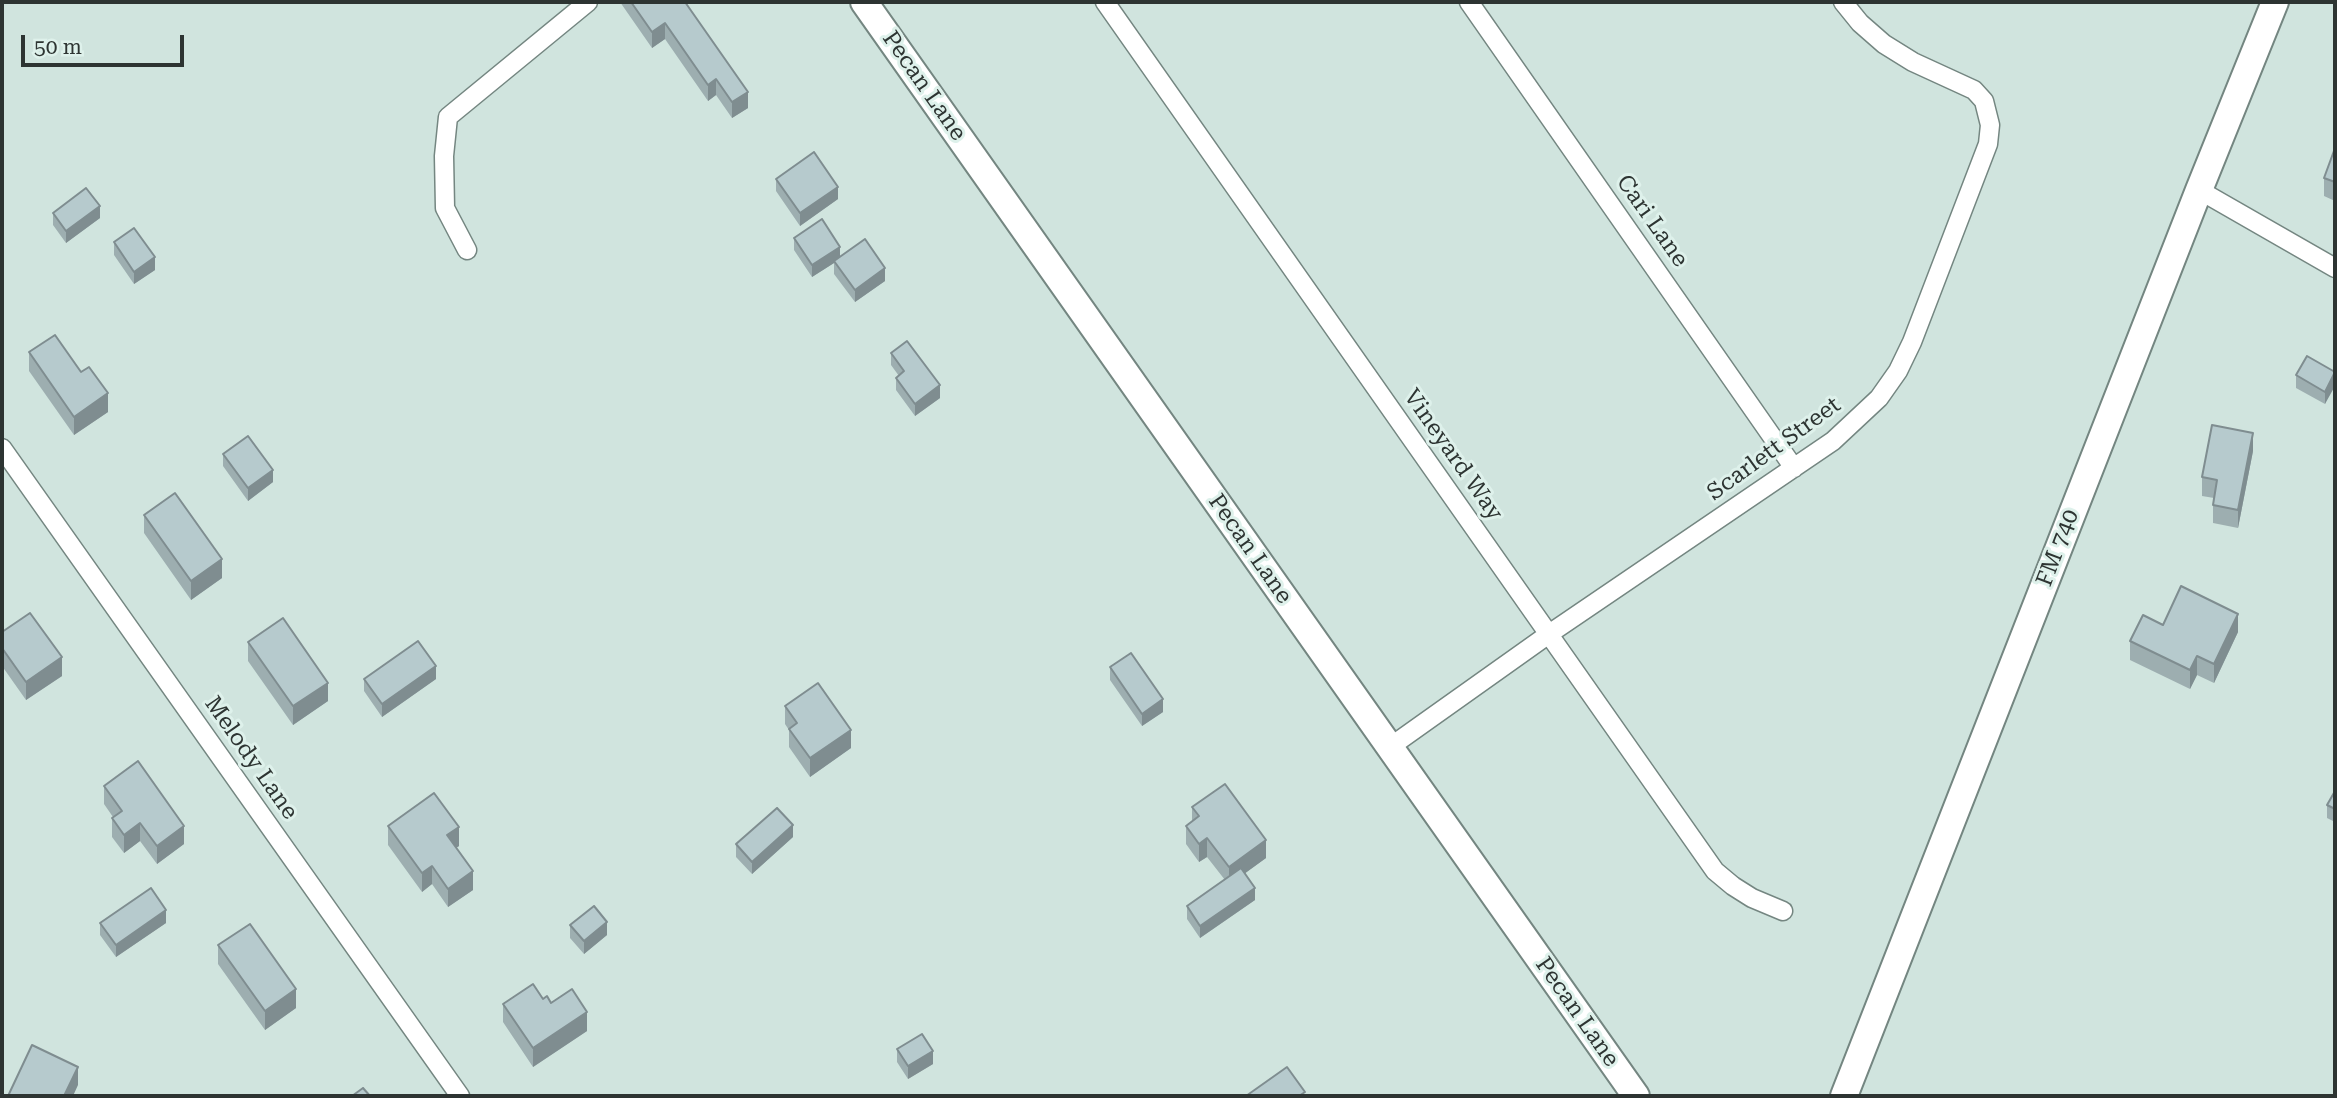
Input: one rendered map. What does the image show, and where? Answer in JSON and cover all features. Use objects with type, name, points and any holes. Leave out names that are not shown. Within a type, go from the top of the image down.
[{"type":"street","points":[[467,250],[445,208],[444,156],[448,117],[588,2]]},
{"type":"street","name":"Pecan Lane","points":[[864,2],[1636,1096]]},
{"type":"street","name":"Vineyard Way","points":[[1105,2],[1715,871],[1752,898],[1783,911]]},
{"type":"street","name":"Cari Lane","points":[[1469,2],[1794,468]]},
{"type":"street","name":"Scarlett Street","points":[[1390,747],[1549,634],[1833,441],[1879,398],[1898,371],[1912,342],[1988,144],[1990,125],[1984,102],[1974,90],[1913,62],[1884,44],[1860,23],[1843,2]]},
{"type":"street","name":"FM 740","points":[[1844,1096],[2275,2]]},
{"type":"street","points":[[2199,190],[2335,268]]},
{"type":"street","name":"Melody Lane","points":[[2,448],[460,1096]]},
{"type":"building","points":[[631,2],[685,2],[748,92],[732,102],[716,79],[708,85],[665,23],[652,32]]},
{"type":"building","points":[[2335,148],[2335,182],[2324,178]]},
{"type":"building","points":[[814,152],[838,187],[800,213],[776,179]]},
{"type":"building","points":[[86,188],[100,206],[66,231],[53,213]]},
{"type":"building","points":[[822,219],[840,247],[812,265],[794,238]]},
{"type":"building","points":[[134,228],[155,257],[134,272],[114,242]]},
{"type":"building","points":[[865,239],[885,268],[855,290],[834,261]]},
{"type":"building","points":[[55,335],[81,372],[89,367],[108,393],[74,417],[29,352]]},
{"type":"building","points":[[907,341],[940,385],[915,404],[896,378],[904,371],[891,353]]},
{"type":"building","points":[[2307,356],[2335,372],[2325,392],[2296,375]]},
{"type":"building","points":[[2212,425],[2253,433],[2238,510],[2213,505],[2217,480],[2202,477]]},
{"type":"building","points":[[248,436],[273,470],[248,488],[223,454]]},
{"type":"building","points":[[175,493],[222,559],[191,581],[144,515]]},
{"type":"building","points":[[2181,586],[2238,614],[2214,664],[2197,656],[2190,670],[2130,641],[2143,615],[2163,625]]},
{"type":"building","points":[[30,613],[62,657],[26,682],[2,648],[2,632]]},
{"type":"building","points":[[283,618],[328,683],[293,706],[248,642]]},
{"type":"building","points":[[418,641],[436,666],[382,704],[364,679]]},
{"type":"building","points":[[1131,653],[1163,699],[1142,714],[1110,667]]},
{"type":"building","points":[[818,683],[851,730],[810,758],[789,729],[797,723],[785,706]]},
{"type":"building","points":[[138,761],[184,826],[157,846],[140,823],[124,835],[112,818],[122,811],[104,786]]},
{"type":"building","points":[[1225,784],[1266,840],[1229,867],[1207,838],[1199,844],[1186,826],[1199,816],[1192,807]]},
{"type":"building","points":[[2335,791],[2335,809],[2327,805]]},
{"type":"building","points":[[434,793],[459,827],[447,835],[473,871],[448,889],[432,866],[422,873],[388,826]]},
{"type":"building","points":[[777,808],[793,825],[752,862],[736,844]]},
{"type":"building","points":[[1241,868],[1255,888],[1200,926],[1187,906]]},
{"type":"building","points":[[151,888],[166,910],[116,945],[100,923]]},
{"type":"building","points":[[594,906],[607,922],[584,941],[570,925]]},
{"type":"building","points":[[250,924],[296,989],[265,1011],[218,945]]},
{"type":"building","points":[[533,984],[543,999],[547,996],[551,1003],[572,989],[587,1012],[533,1048],[503,1004]]},
{"type":"building","points":[[922,1034],[933,1051],[908,1066],[897,1049]]},
{"type":"building","points":[[32,1045],[78,1067],[64,1096],[8,1096]]},
{"type":"building","points":[[1287,1067],[1305,1092],[1299,1096],[1246,1096]]},
{"type":"building","points":[[363,1088],[370,1096],[352,1096]]}]
